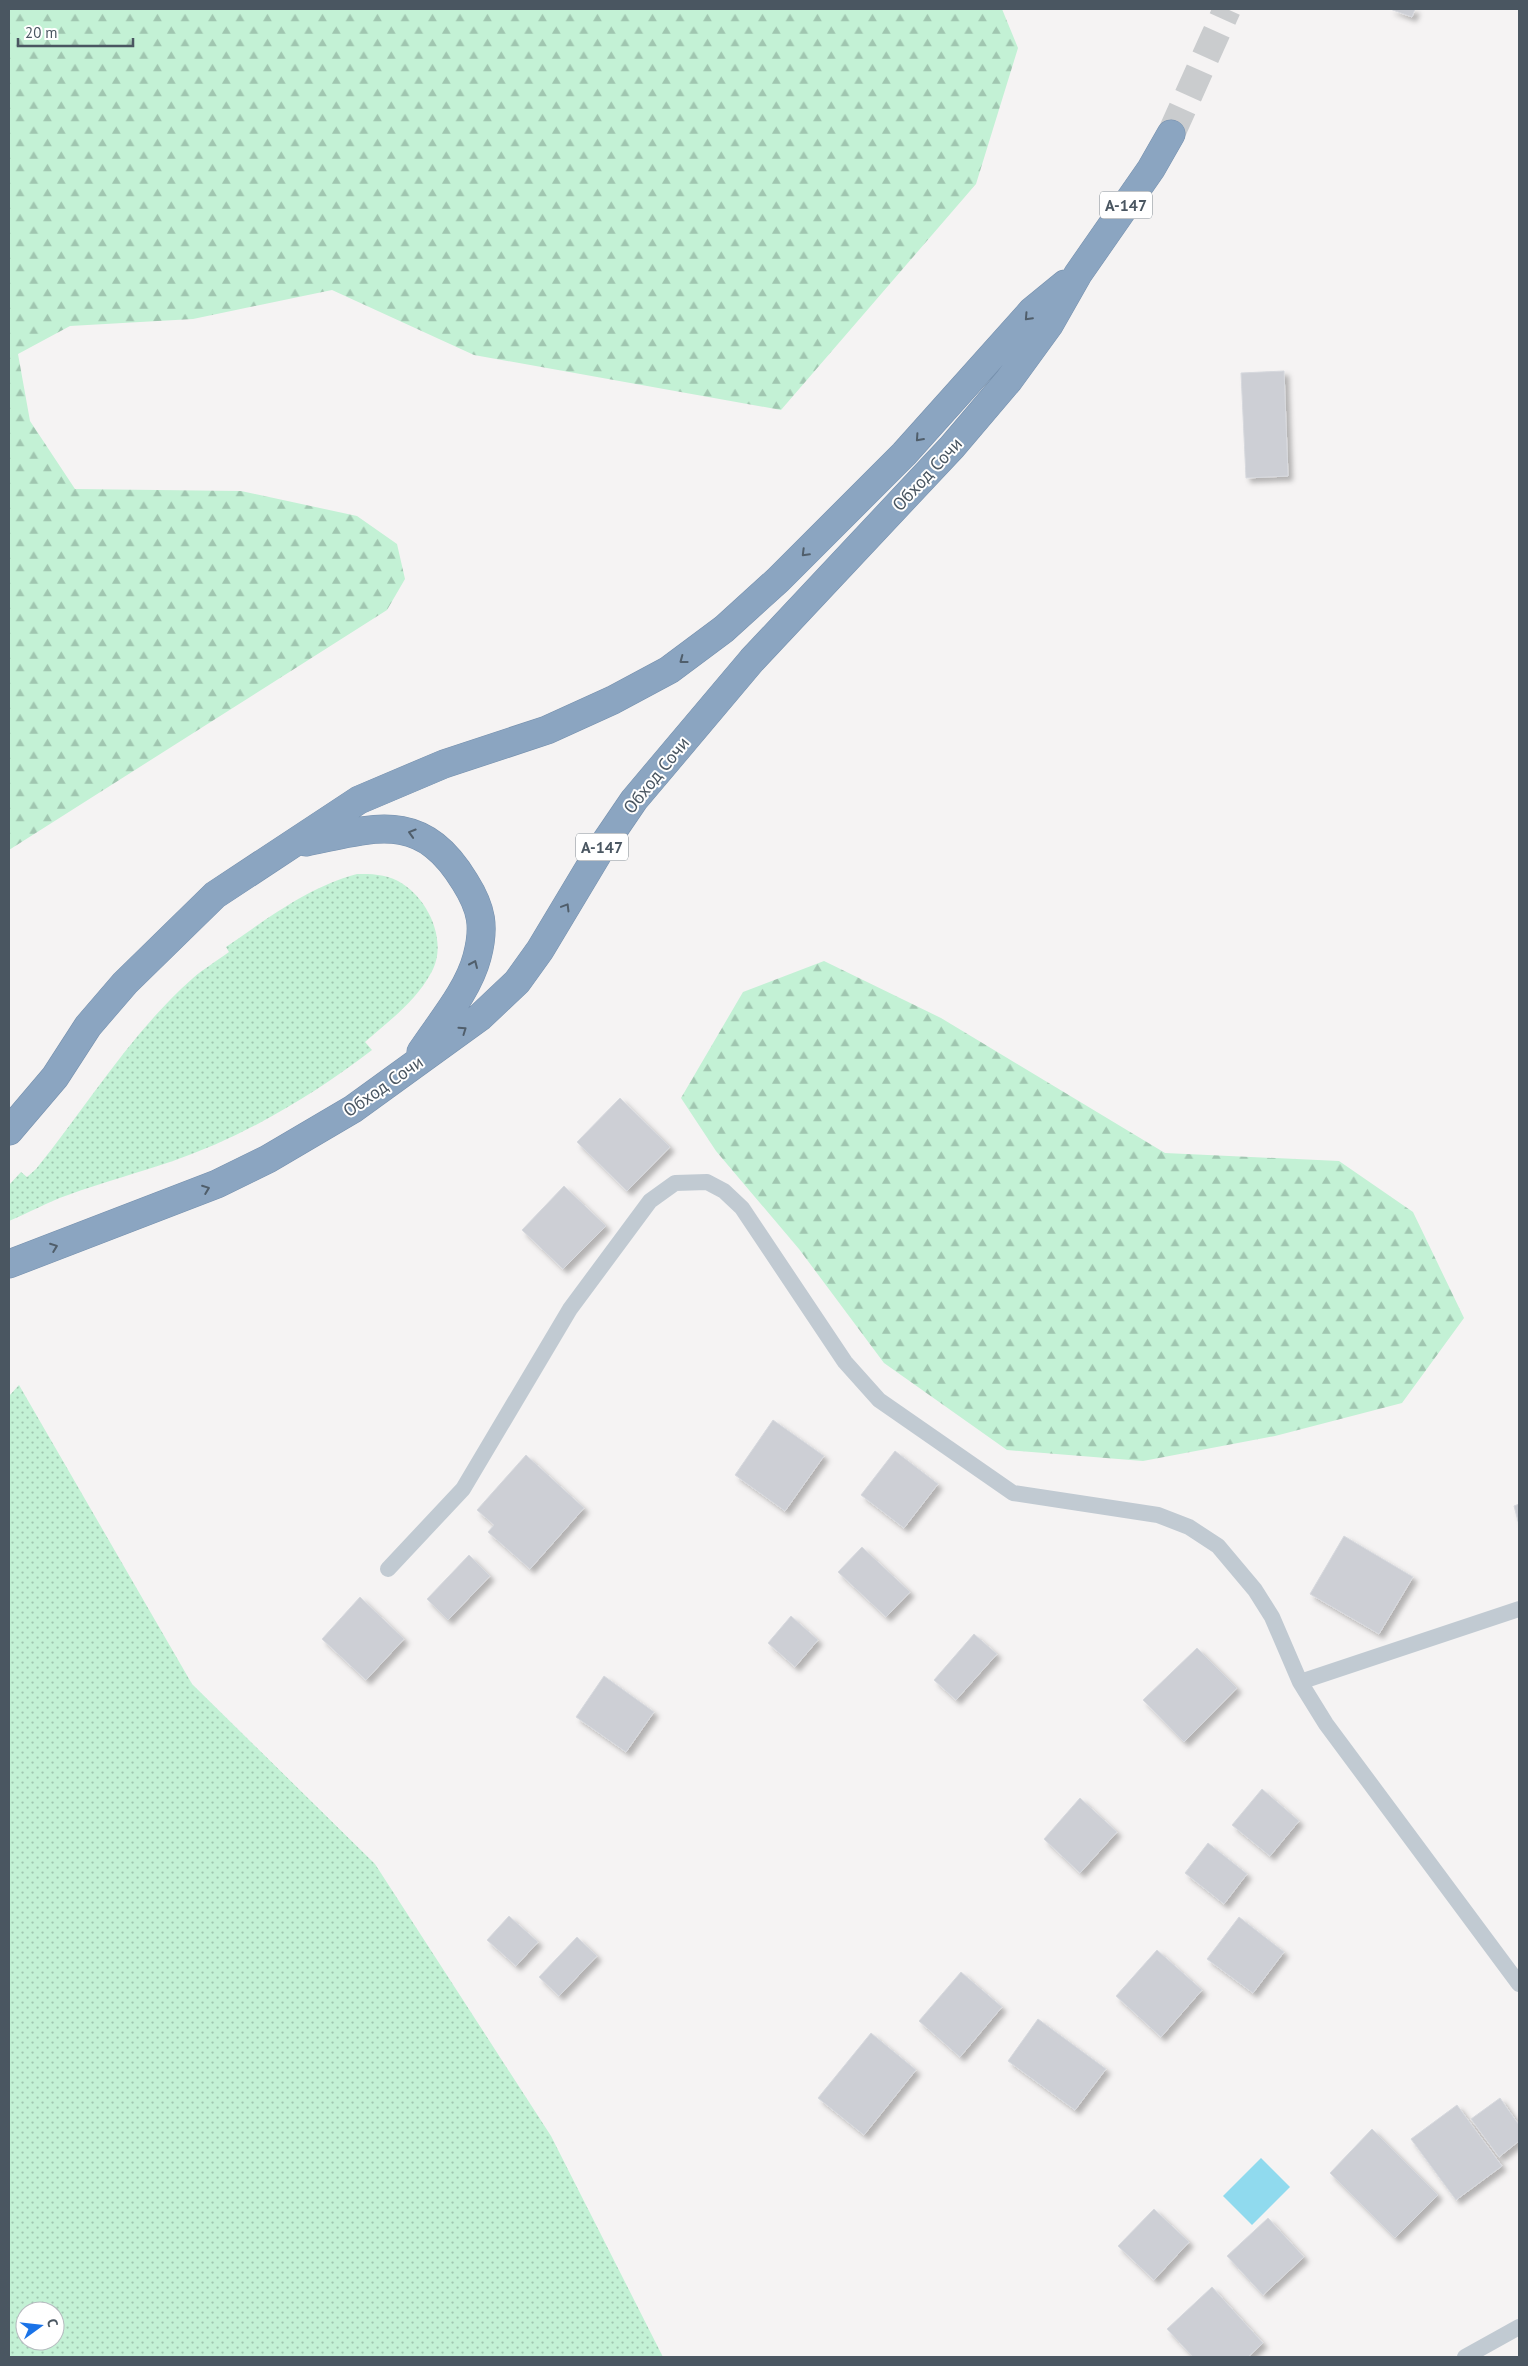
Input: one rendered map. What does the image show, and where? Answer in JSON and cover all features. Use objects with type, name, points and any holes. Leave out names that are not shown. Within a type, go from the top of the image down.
[{"type":"highway","name":"Обход Сочи","points":[[9,1264],[226,1180],[268,1159],[353,1109],[480,1017],[516,982],[540,950],[600,850],[634,800],[758,653],[920,482],[996,395],[1048,325],[1078,274],[1151,169],[1171,134]]},
{"type":"highway","name":"Обход Сочи","points":[[9,1131],[55,1077],[88,1026],[125,983],[215,895],[359,800],[444,764],[547,730],[613,700],[670,670],[724,629],[778,580],[904,454],[1032,311],[1078,274]]},
{"type":"highway","name":"А-147","points":[[292,845],[361,830],[387,828],[414,832],[435,844],[457,868],[477,900],[483,929],[477,959],[460,994],[412,1066]]},
{"type":"lane","points":[[388,1569],[463,1489],[570,1309],[650,1200],[675,1183],[707,1182],[724,1191],[742,1208],[844,1362],[878,1400],[1012,1493],[1158,1515],[1189,1527],[1218,1546],[1255,1590],[1264,1604],[1300,1682],[1326,1724],[1519,1984]]},
{"type":"lane","points":[[1300,1682],[1519,1610]]},
{"type":"lane","points":[[1465,2357],[1519,2327]]},
{"type":"green space","points":[[9,9],[1002,9],[1018,48],[976,184],[781,410],[474,355],[332,290],[193,319],[70,326],[18,354],[30,421],[75,489],[241,491],[357,516],[397,544],[405,579],[387,610],[9,850]]},
{"type":"green space","points":[[357,874],[373,874],[388,877],[409,888],[426,909],[432,921],[438,948],[436,961],[431,973],[418,993],[365,1042],[372,1050],[302,1099],[226,1140],[173,1161],[60,1198],[9,1221],[9,1185],[21,1172],[27,1177],[36,1169],[129,1046],[170,1000],[196,975],[229,952],[226,947],[273,915],[305,895]]},
{"type":"green space","points":[[824,961],[941,1018],[1165,1153],[1339,1161],[1413,1212],[1464,1318],[1402,1403],[1275,1436],[1143,1461],[1007,1450],[884,1363],[799,1249],[716,1151],[681,1098],[743,992]]},
{"type":"green space","points":[[19,1385],[192,1684],[375,1864],[551,2136],[663,2357],[9,2357],[9,1396]]},
{"type":"water","points":[[1261,2158],[1290,2187],[1252,2225],[1223,2196]]},
{"type":"building","points":[[1390,9],[1415,9],[1412,17]]},
{"type":"building","points":[[1284,371],[1288,476],[1246,478],[1241,373]]},
{"type":"building","points":[[620,1098],[670,1147],[627,1191],[577,1142]]},
{"type":"building","points":[[564,1186],[606,1226],[563,1269],[522,1230]]},
{"type":"building","points":[[773,1420],[824,1456],[785,1511],[735,1475]]},
{"type":"building","points":[[895,1451],[938,1484],[904,1528],[861,1495]]},
{"type":"building","points":[[526,1455],[584,1508],[530,1569],[488,1532],[494,1525],[477,1510]]},
{"type":"building","points":[[1519,1504],[1519,1525],[1514,1506]]},
{"type":"building","points":[[1344,1536],[1413,1577],[1379,1634],[1310,1594]]},
{"type":"building","points":[[862,1547],[910,1592],[886,1617],[838,1572]]},
{"type":"building","points":[[469,1555],[490,1576],[448,1620],[427,1599]]},
{"type":"building","points":[[360,1597],[404,1639],[366,1680],[322,1639]]},
{"type":"building","points":[[791,1616],[818,1640],[795,1667],[768,1643]]},
{"type":"building","points":[[974,1634],[997,1654],[956,1700],[934,1680]]},
{"type":"building","points":[[1197,1648],[1237,1688],[1184,1742],[1143,1700]]},
{"type":"building","points":[[604,1676],[654,1712],[626,1752],[576,1717]]},
{"type":"building","points":[[1262,1789],[1299,1821],[1270,1856],[1232,1825]]},
{"type":"building","points":[[1080,1798],[1117,1832],[1080,1873],[1044,1839]]},
{"type":"building","points":[[1208,1843],[1247,1874],[1224,1904],[1185,1873]]},
{"type":"building","points":[[509,1916],[538,1942],[516,1966],[487,1940]]},
{"type":"building","points":[[1239,1917],[1284,1952],[1253,1993],[1207,1959]]},
{"type":"building","points":[[577,1937],[597,1956],[559,1996],[539,1977]]},
{"type":"building","points":[[1157,1950],[1202,1990],[1161,2037],[1116,1996]]},
{"type":"building","points":[[961,1972],[1002,2007],[960,2057],[919,2021]]},
{"type":"building","points":[[1038,2019],[1106,2069],[1075,2110],[1008,2061]]},
{"type":"building","points":[[871,2033],[916,2070],[864,2135],[818,2098]]},
{"type":"building","points":[[1500,2098],[1519,2125],[1519,2141],[1499,2157],[1471,2119]]},
{"type":"building","points":[[1457,2105],[1502,2166],[1456,2200],[1411,2139]]},
{"type":"building","points":[[1372,2129],[1438,2195],[1395,2238],[1330,2173]]},
{"type":"building","points":[[1154,2209],[1189,2242],[1154,2280],[1118,2246]]},
{"type":"building","points":[[1268,2218],[1304,2257],[1263,2295],[1227,2256]]},
{"type":"building","points":[[1212,2287],[1263,2343],[1248,2357],[1193,2357],[1167,2329]]},
{"type":"tunnel","points":[[1171,134],[1227,9]]}]
